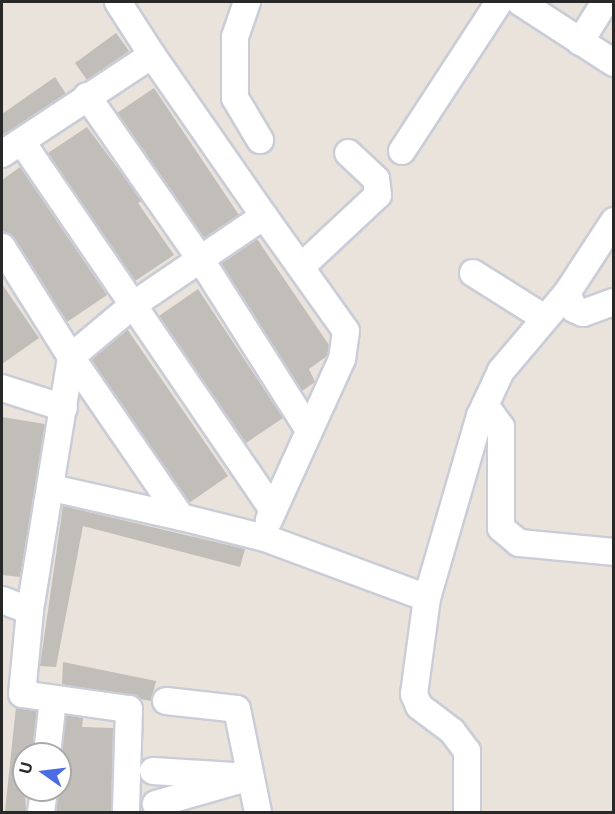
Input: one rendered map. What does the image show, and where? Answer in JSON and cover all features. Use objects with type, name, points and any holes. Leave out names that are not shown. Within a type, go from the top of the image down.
[{"type":"street","points":[[118,2],[152,55],[346,331],[342,359],[308,427],[272,508],[265,538]]},
{"type":"street","points":[[247,2],[235,37],[235,98],[260,140]]},
{"type":"street","points":[[402,151],[499,2]]},
{"type":"street","points":[[519,2],[614,63]]},
{"type":"street","points":[[580,42],[605,2]]},
{"type":"street","points":[[152,55],[87,96],[12,148],[133,305],[272,508]]},
{"type":"street","points":[[87,96],[201,260],[308,427]]},
{"type":"street","points":[[301,267],[378,195],[376,179],[348,153]]},
{"type":"street","points":[[126,813],[132,712],[125,707],[12,694],[30,611],[52,488],[71,357],[133,305],[264,216]]},
{"type":"street","points":[[467,813],[467,751],[452,731],[419,706],[414,694],[427,598],[485,405],[501,370],[543,317],[567,293],[614,221]]},
{"type":"street","points":[[2,247],[71,357],[181,517]]},
{"type":"street","points":[[473,273],[543,317]]},
{"type":"street","points":[[567,293],[574,309],[583,313],[614,302]]},
{"type":"street","points":[[2,370],[10,390],[64,408]]},
{"type":"street","points":[[485,405],[501,427],[501,528],[519,543],[614,552]]},
{"type":"street","points":[[52,488],[265,538],[427,598]]},
{"type":"street","points":[[2,600],[30,611]]},
{"type":"street","points":[[48,742],[53,700]]},
{"type":"street","points":[[166,702],[237,709],[258,813]]},
{"type":"street","points":[[153,771],[250,777]]},
{"type":"street","points":[[156,804],[250,777]]},
{"type":"building","points":[[116,33],[129,51],[87,80],[75,63]]},
{"type":"building","points":[[55,77],[66,94],[2,136],[2,114]]},
{"type":"building","points":[[154,88],[239,215],[204,238],[117,113]]},
{"type":"building","points":[[87,127],[142,201],[138,203],[174,255],[135,281],[48,153]]},
{"type":"building","points":[[20,167],[107,295],[67,322],[15,239],[2,230],[2,180]]},
{"type":"building","points":[[257,239],[329,345],[327,356],[309,369],[315,382],[302,391],[221,263]]},
{"type":"building","points":[[2,284],[39,338],[2,364]]},
{"type":"building","points":[[198,289],[283,418],[246,443],[159,316]]},
{"type":"building","points":[[127,329],[228,476],[189,503],[91,360]]},
{"type":"building","points":[[2,417],[45,424],[20,577],[2,575]]},
{"type":"building","points":[[63,506],[245,549],[240,567],[83,526],[56,667],[40,666]]},
{"type":"building","points":[[63,662],[156,681],[151,701],[62,684]]},
{"type":"building","points":[[16,707],[37,711],[33,742],[12,742]]},
{"type":"building","points":[[66,715],[83,718],[82,727],[113,728],[111,813],[56,813],[57,802],[72,802],[72,742],[63,742]]},
{"type":"building","points":[[12,745],[12,802],[26,802],[26,813],[5,811]]}]
